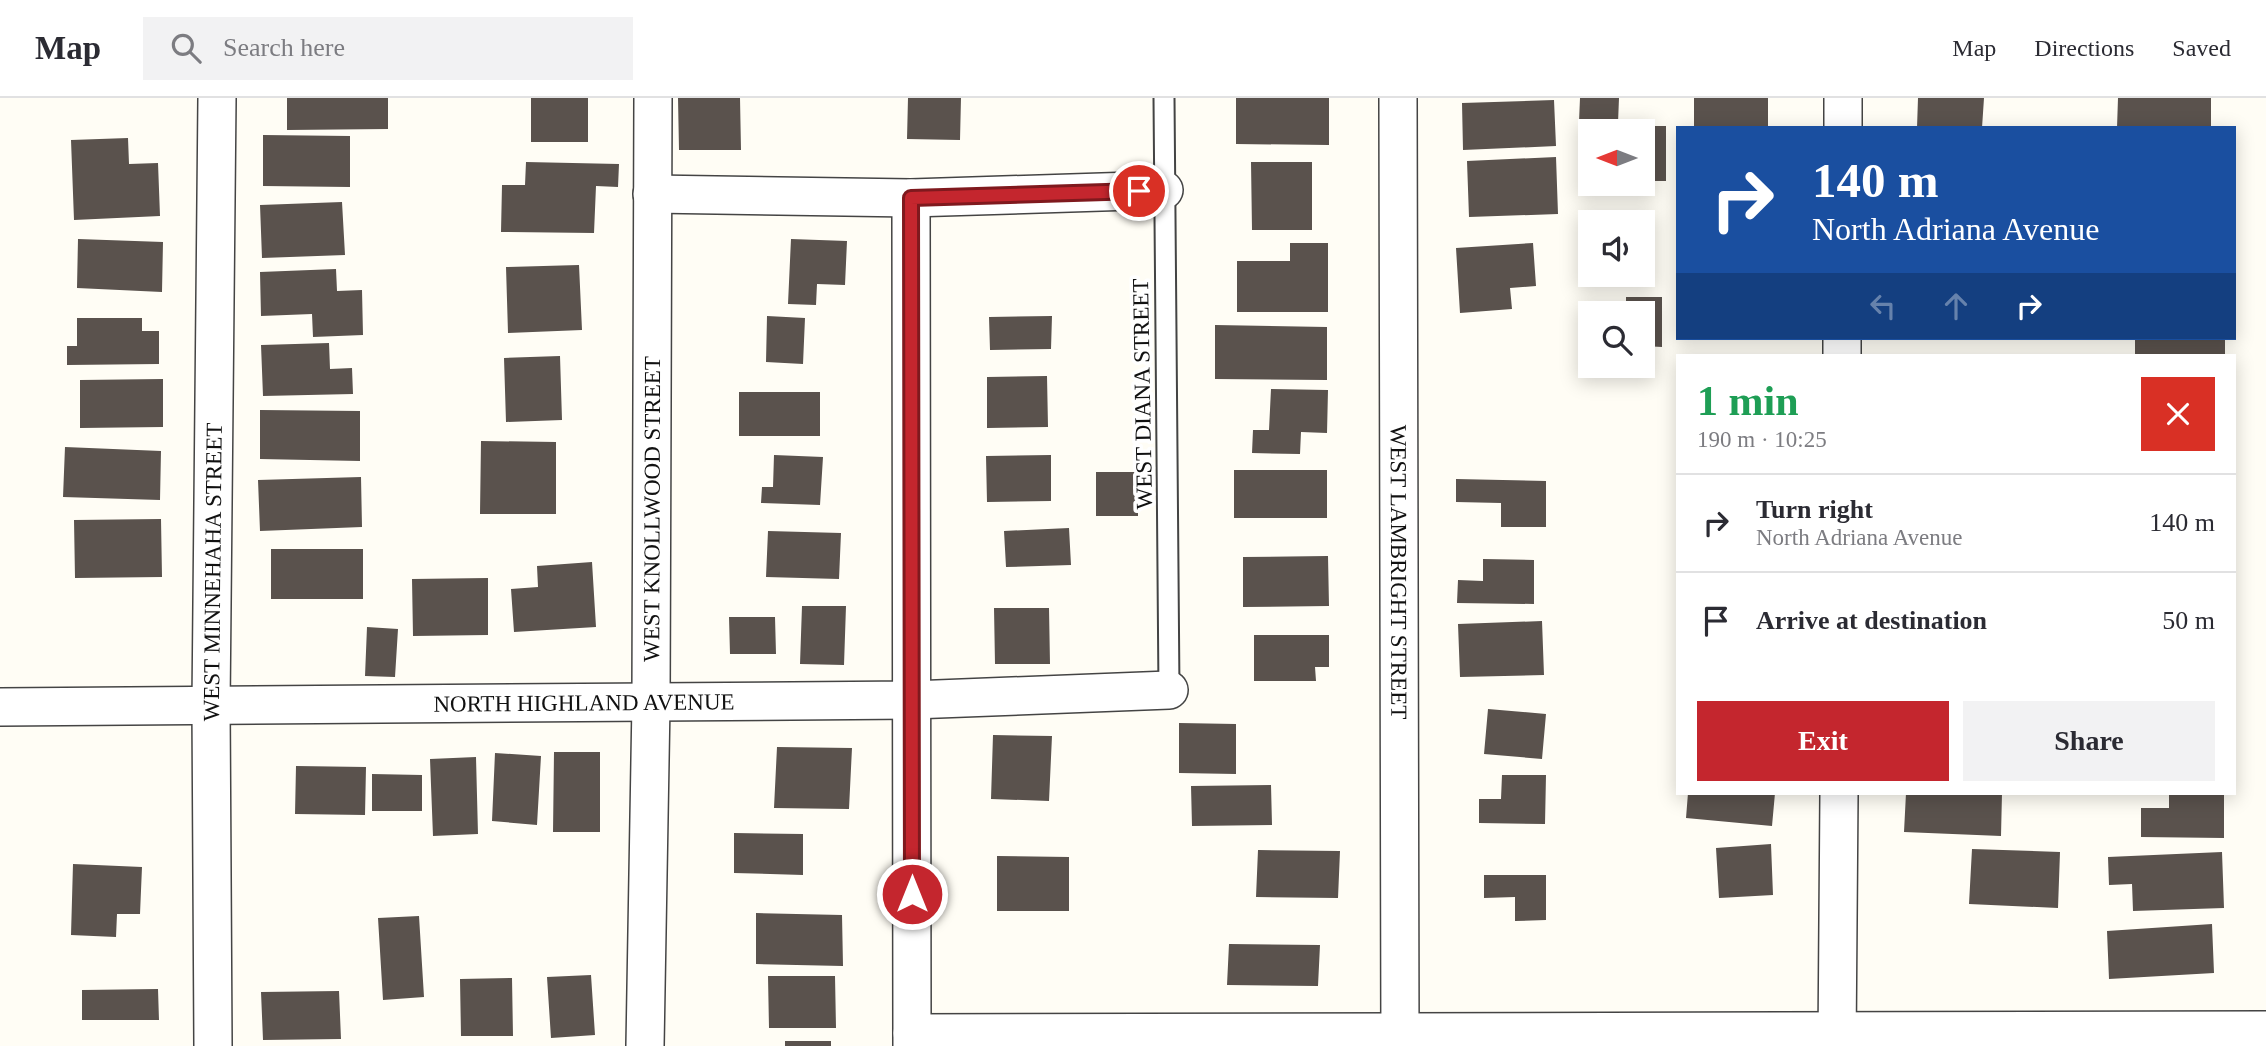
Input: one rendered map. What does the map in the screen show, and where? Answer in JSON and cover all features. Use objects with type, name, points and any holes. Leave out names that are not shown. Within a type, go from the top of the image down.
[{"type":"street","name":"WEST MINNEHAHA STREET","points":[[214,1046],[211,705],[217,98]]},
{"type":"street","name":"WEST KNOLLWOOD STREET","points":[[645,1046],[651,703],[653,98]]},
{"type":"street","name":"WEST LAMBRIGHT STREET","points":[[1398,98],[1400,1040]]},
{"type":"street","points":[[1843,98],[1843,126]]},
{"type":"street","points":[[652,194],[911,198],[1164,190]]},
{"type":"street","points":[[911,198],[912,1040],[1837,1039],[2266,1030]]},
{"type":"street","name":"NORTH HIGHLAND AVENUE","points":[[0,706],[912,700],[1170,690]]},
{"type":"street","points":[[1837,1039],[1839,795]]},
{"type":"lane","name":"WEST DIANA STREET","points":[[1164,98],[1170,690]]},
{"type":"building","points":[[287,98],[388,98],[388,129],[287,130]]},
{"type":"building","points":[[531,98],[588,98],[588,142],[531,142]]},
{"type":"building","points":[[678,98],[740,98],[741,150],[679,150]]},
{"type":"building","points":[[908,98],[961,98],[960,140],[907,139]]},
{"type":"building","points":[[1236,98],[1329,98],[1329,145],[1236,144]]},
{"type":"building","points":[[1580,98],[1619,98],[1618,119],[1579,119]]},
{"type":"building","points":[[1694,98],[1768,98],[1768,126],[1694,126]]},
{"type":"building","points":[[1918,98],[1984,98],[1982,126],[1917,126]]},
{"type":"building","points":[[2118,98],[2211,98],[2211,126],[2117,126]]},
{"type":"building","points":[[1554,100],[1556,146],[1463,150],[1462,103]]},
{"type":"building","points":[[1656,126],[1666,126],[1666,181],[1656,181]]},
{"type":"building","points":[[263,135],[350,136],[350,187],[263,186]]},
{"type":"building","points":[[128,138],[129,164],[158,163],[160,216],[74,220],[71,140]]},
{"type":"building","points":[[1556,157],[1558,214],[1469,217],[1467,161]]},
{"type":"building","points":[[526,162],[619,164],[618,187],[596,186],[594,233],[501,232],[502,185],[525,185]]},
{"type":"building","points":[[1251,162],[1312,162],[1312,230],[1252,230]]},
{"type":"building","points":[[342,202],[345,255],[262,258],[260,205]]},
{"type":"building","points":[[78,239],[163,242],[162,292],[77,288]]},
{"type":"building","points":[[791,239],[847,241],[845,285],[817,284],[816,305],[788,304]]},
{"type":"building","points":[[1290,243],[1328,243],[1328,312],[1237,312],[1237,261],[1290,261]]},
{"type":"building","points":[[1533,243],[1536,286],[1510,288],[1512,309],[1460,313],[1456,248]]},
{"type":"building","points":[[579,265],[582,330],[508,333],[506,267]]},
{"type":"building","points":[[336,269],[337,291],[362,290],[363,335],[313,337],[312,314],[261,316],[260,272]]},
{"type":"building","points":[[1626,297],[1662,297],[1662,347],[1655,347],[1655,301],[1626,301]]},
{"type":"building","points":[[767,316],[805,318],[803,364],[766,362]]},
{"type":"building","points":[[1052,316],[1051,349],[990,350],[989,317]]},
{"type":"building","points":[[77,318],[142,318],[142,331],[159,331],[159,364],[67,365],[67,346],[77,346]]},
{"type":"building","points":[[1215,325],[1327,327],[1327,380],[1215,379]]},
{"type":"building","points":[[2135,340],[2225,340],[2225,354],[2135,354]]},
{"type":"building","points":[[329,343],[330,369],[352,368],[353,394],[263,396],[261,345]]},
{"type":"building","points":[[560,356],[562,420],[506,422],[504,358]]},
{"type":"building","points":[[1047,376],[1048,427],[987,428],[987,377]]},
{"type":"building","points":[[163,379],[163,427],[80,428],[80,380]]},
{"type":"building","points":[[1271,389],[1328,390],[1327,433],[1301,432],[1300,454],[1252,453],[1253,430],[1269,430]]},
{"type":"building","points":[[739,392],[820,392],[820,436],[739,436]]},
{"type":"building","points":[[260,410],[360,411],[360,461],[260,459]]},
{"type":"building","points":[[481,441],[556,442],[556,514],[480,514]]},
{"type":"building","points":[[65,447],[161,451],[160,500],[63,497]]},
{"type":"building","points":[[774,455],[823,457],[820,505],[761,503],[762,487],[773,487]]},
{"type":"building","points":[[1051,455],[1051,501],[987,502],[986,456]]},
{"type":"building","points":[[1234,470],[1327,470],[1327,518],[1234,518]]},
{"type":"building","points":[[1096,472],[1138,472],[1138,516],[1096,516]]},
{"type":"building","points":[[361,477],[362,527],[260,531],[258,480]]},
{"type":"building","points":[[1456,479],[1546,481],[1546,527],[1501,527],[1501,503],[1456,502]]},
{"type":"building","points":[[161,519],[162,577],[75,578],[74,520]]},
{"type":"building","points":[[1069,528],[1071,565],[1006,567],[1004,531]]},
{"type":"building","points":[[768,531],[841,533],[839,579],[766,577]]},
{"type":"building","points":[[271,549],[363,549],[363,599],[271,599]]},
{"type":"building","points":[[1328,556],[1329,606],[1243,607],[1243,557]]},
{"type":"building","points":[[1483,559],[1534,560],[1534,604],[1457,603],[1458,580],[1483,581]]},
{"type":"building","points":[[592,562],[596,627],[514,632],[511,589],[538,587],[537,566]]},
{"type":"building","points":[[488,578],[488,635],[413,636],[412,579]]},
{"type":"building","points":[[802,606],[846,606],[844,665],[800,664]]},
{"type":"building","points":[[994,608],[1049,608],[1050,664],[995,664]]},
{"type":"building","points":[[729,617],[775,617],[776,654],[730,654]]},
{"type":"building","points":[[1542,621],[1544,675],[1460,677],[1458,624]]},
{"type":"building","points":[[367,627],[398,629],[395,677],[365,676]]},
{"type":"building","points":[[1254,635],[1329,635],[1329,667],[1315,667],[1316,681],[1254,681]]},
{"type":"building","points":[[1488,709],[1546,714],[1542,759],[1484,754]]},
{"type":"building","points":[[1179,723],[1236,724],[1236,774],[1179,773]]},
{"type":"building","points":[[993,735],[1052,736],[1049,801],[991,799]]},
{"type":"building","points":[[777,747],[852,748],[849,809],[774,808]]},
{"type":"building","points":[[554,752],[600,752],[600,832],[553,832]]},
{"type":"building","points":[[495,753],[541,756],[537,825],[492,821]]},
{"type":"building","points":[[476,757],[478,834],[433,836],[430,759]]},
{"type":"building","points":[[296,766],[366,767],[365,815],[295,814]]},
{"type":"building","points":[[372,774],[422,775],[422,811],[372,811]]},
{"type":"building","points":[[1502,775],[1546,775],[1545,824],[1479,823],[1479,799],[1501,799]]},
{"type":"building","points":[[1271,785],[1272,825],[1192,826],[1191,786]]},
{"type":"building","points":[[1688,795],[1775,795],[1772,826],[1686,818]]},
{"type":"building","points":[[1906,795],[2002,795],[2001,836],[1904,832]]},
{"type":"building","points":[[2169,795],[2224,795],[2224,838],[2141,837],[2141,808],[2169,808]]},
{"type":"building","points":[[734,833],[803,834],[803,875],[734,873]]},
{"type":"building","points":[[1771,844],[1773,895],[1719,898],[1716,848]]},
{"type":"building","points":[[1972,849],[2060,852],[2058,908],[1969,904]]},
{"type":"building","points":[[1258,850],[1340,851],[1338,898],[1256,897]]},
{"type":"building","points":[[2222,852],[2224,908],[2133,911],[2132,884],[2109,885],[2108,857]]},
{"type":"building","points":[[997,856],[1069,857],[1069,911],[997,911]]},
{"type":"building","points":[[73,864],[142,867],[140,914],[117,914],[116,937],[71,935]]},
{"type":"building","points":[[1484,875],[1546,875],[1546,920],[1515,921],[1515,897],[1484,898]]},
{"type":"building","points":[[756,913],[842,915],[843,966],[756,964]]},
{"type":"building","points":[[419,916],[424,997],[383,1000],[378,918]]},
{"type":"building","points":[[2212,924],[2214,973],[2109,979],[2107,931]]},
{"type":"building","points":[[1229,944],[1320,945],[1318,986],[1227,985]]},
{"type":"building","points":[[591,975],[595,1035],[551,1038],[547,977]]},
{"type":"building","points":[[768,976],[835,976],[836,1028],[769,1028]]},
{"type":"building","points":[[512,978],[513,1036],[461,1036],[460,979]]},
{"type":"building","points":[[158,989],[159,1020],[82,1020],[82,990]]},
{"type":"building","points":[[339,991],[341,1039],[263,1040],[261,992]]},
{"type":"building","points":[[785,1041],[831,1041],[831,1046],[785,1046]]},
{"type":"route","points":[[912,894],[911,198],[1139,191]]}]
